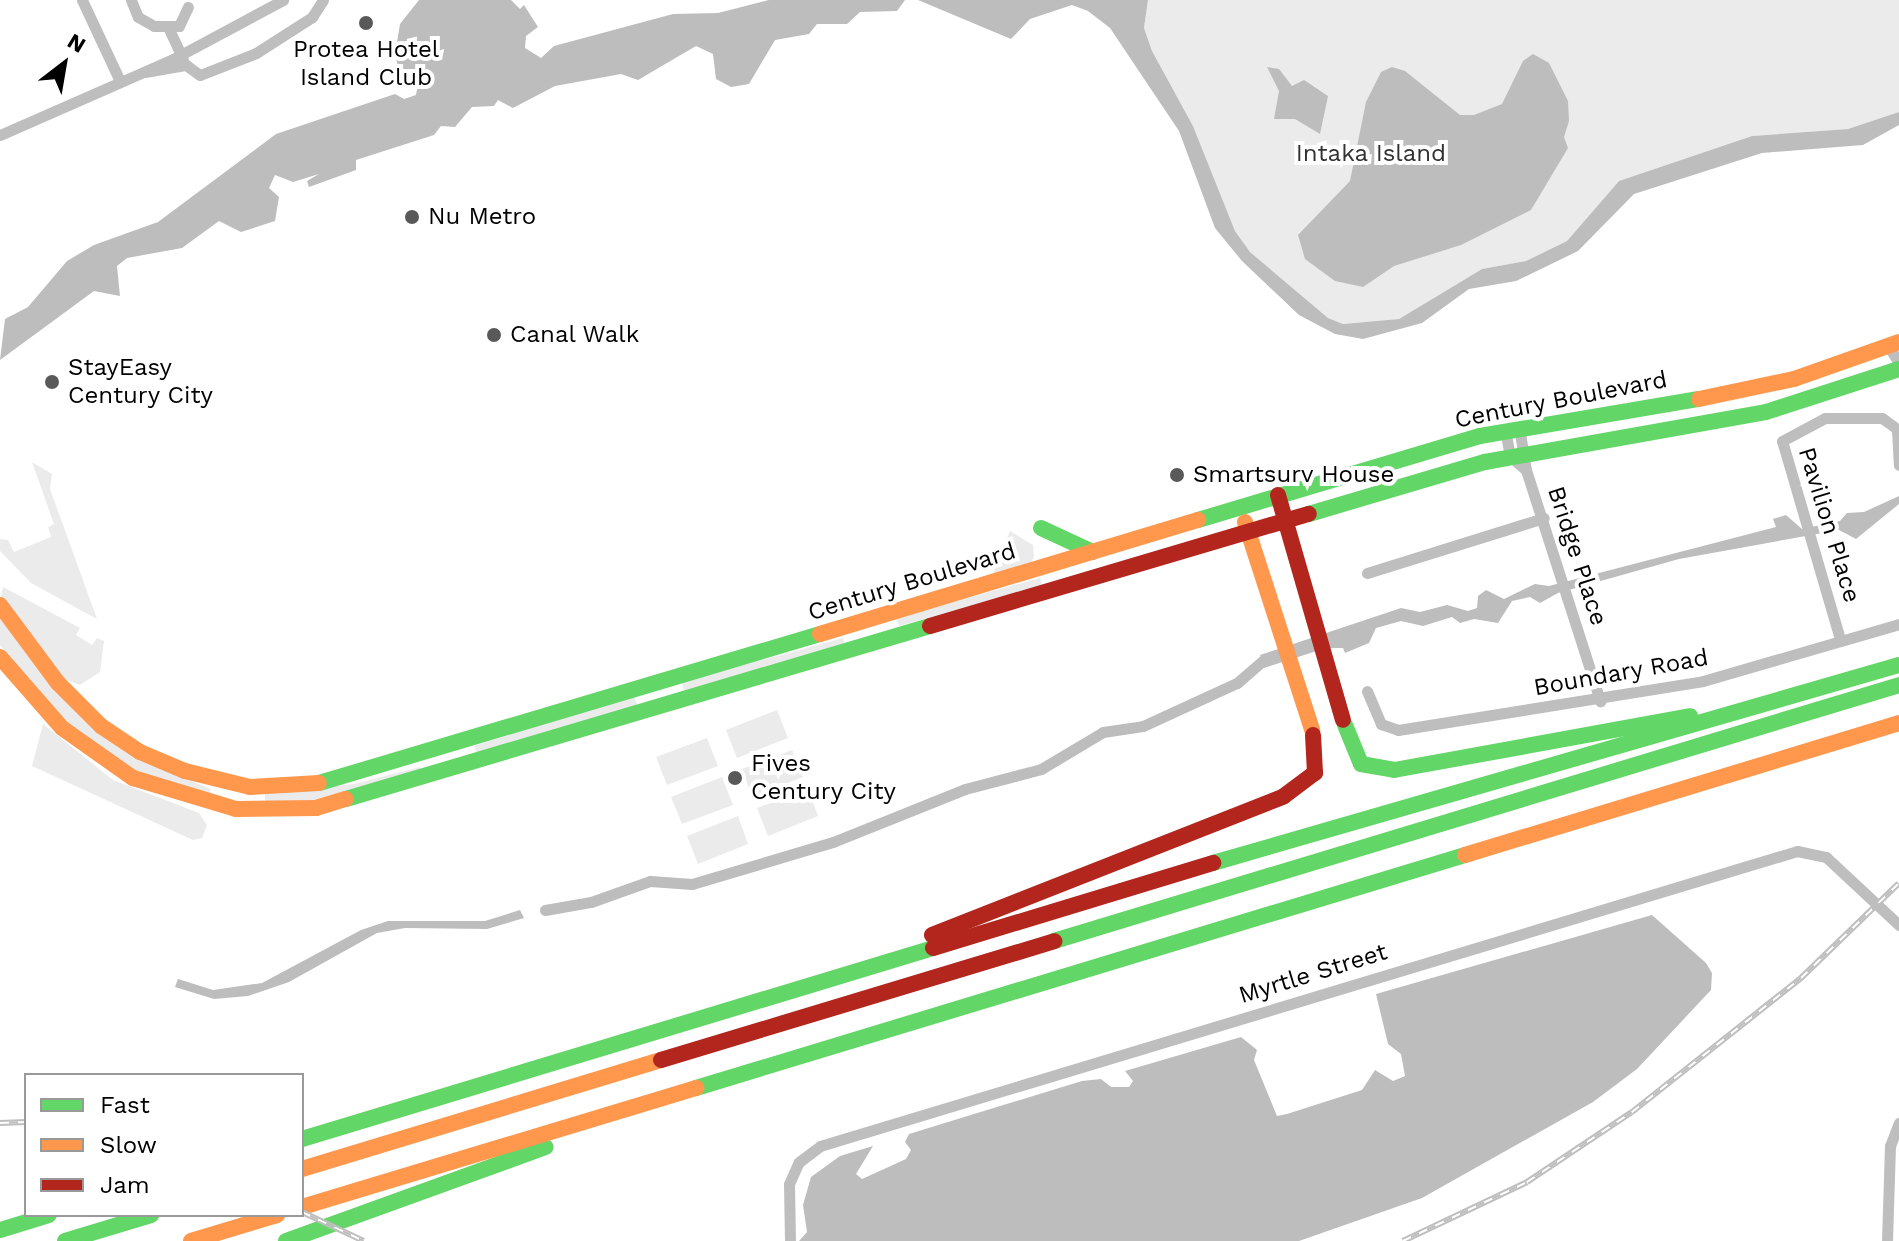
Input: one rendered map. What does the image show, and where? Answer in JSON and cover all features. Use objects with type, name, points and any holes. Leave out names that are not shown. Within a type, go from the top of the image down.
[{"type":"main road","name":"Century Boulevard","points":[[0,605],[73,698],[140,752],[242,786],[304,785],[352,776],[1278,495],[1512,428],[1732,394],[1894,345]]},
{"type":"main road","name":"Century Boulevard","points":[[0,657],[62,728],[109,765],[211,804],[289,812],[356,801],[1247,530],[1517,454],[1766,412],[1899,366]]},
{"type":"main road","points":[[1278,495],[1318,645],[1361,764],[1394,770],[1685,717],[1899,662]]},
{"type":"main road","points":[[740,1006],[1136,857],[1284,796],[1315,773],[1312,732],[1240,507]]},
{"type":"main road","points":[[1041,528],[1093,552]]},
{"type":"main road","points":[[304,1138],[1365,817],[1676,733],[1899,662]]},
{"type":"main road","points":[[304,1168],[1899,685]]},
{"type":"main road","points":[[304,1206],[1899,723]]},
{"type":"main road","points":[[286,1241],[698,1087]]},
{"type":"main road","points":[[0,1215],[24,1209]]},
{"type":"main road","points":[[0,1230],[42,1217]]},
{"type":"main road","points":[[65,1241],[144,1217]]},
{"type":"main road","points":[[191,1241],[270,1217]]},
{"type":"street","points":[[82,0],[120,81]]},
{"type":"street","points":[[131,0],[144,23],[168,27],[183,22],[188,7]]},
{"type":"street","points":[[0,135],[252,21],[283,0]]},
{"type":"street","points":[[168,27],[186,65],[200,75],[256,53],[312,17],[323,0]]},
{"type":"street","points":[[140,72],[186,65]]},
{"type":"street","points":[[1894,345],[1899,366]]},
{"type":"street","name":"Pavilion Place","points":[[1840,639],[1781,444],[1786,435],[1839,416],[1887,419],[1898,431],[1899,465]]},
{"type":"street","name":"Bridge Place","points":[[1512,428],[1517,454],[1544,518],[1600,701]]},
{"type":"street","points":[[1367,573],[1544,518]]},
{"type":"street","name":"Boundary Road","points":[[1367,691],[1381,724],[1398,730],[1600,701],[1756,668],[1840,639],[1899,624]]},
{"type":"street","name":"Myrtle Street","points":[[790,1241],[789,1184],[799,1162],[820,1146],[1797,851],[1826,857],[1899,925]]},
{"type":"street","points":[[1887,1241],[1890,1146],[1899,1123]]},
{"type":"green space","name":"Intaka Island","points":[[1148,0],[1899,0],[1899,112],[1848,129],[1752,136],[1619,181],[1567,241],[1526,261],[1482,269],[1399,319],[1343,324],[1328,318],[1250,252],[1235,231],[1193,126],[1152,51],[1144,28]]},
{"type":"green space","points":[[32,462],[52,474],[50,489],[97,619],[31,583],[0,551],[0,539],[8,540],[14,552],[51,537],[48,527],[54,524]]},
{"type":"green space","points":[[1010,531],[1033,545],[1031,564],[992,576]]},
{"type":"green space","points":[[1040,578],[1042,585],[899,626],[896,618]]},
{"type":"green space","points":[[3,587],[80,628],[76,635],[92,645],[97,638],[104,641],[100,672],[80,685],[61,678],[9,612],[1,597]]},
{"type":"green space","points":[[0,617],[54,687],[136,759],[211,789],[208,797],[178,790],[132,769],[64,721],[0,645]]},
{"type":"green space","points":[[843,638],[845,646],[684,691],[682,682]]},
{"type":"green space","points":[[634,696],[637,704],[633,709],[477,753],[474,746]]},
{"type":"green space","points":[[777,710],[788,738],[737,758],[726,730]]},
{"type":"green space","points":[[43,724],[113,780],[199,813],[207,825],[202,838],[193,840],[32,766]]},
{"type":"green space","points":[[707,738],[718,766],[667,785],[656,757]]},
{"type":"green space","points":[[792,750],[803,777],[752,797],[742,769]]},
{"type":"green space","points":[[420,767],[422,774],[314,801],[265,801],[265,793],[354,784]]},
{"type":"green space","points":[[722,777],[733,805],[682,824],[671,797]]},
{"type":"green space","points":[[808,789],[818,816],[768,836],[757,808]]},
{"type":"green space","points":[[738,816],[748,844],[698,864],[687,836]]},
{"type":"shaded area","points":[[419,0],[511,0],[520,9],[524,5],[538,27],[526,36],[525,48],[541,58],[554,46],[673,14],[718,13],[769,0],[905,0],[897,11],[860,12],[847,24],[817,24],[809,34],[775,40],[749,84],[731,87],[716,79],[713,54],[696,46],[638,80],[621,74],[555,86],[513,108],[498,100],[494,106],[472,107],[455,127],[441,126],[434,135],[356,160],[356,170],[309,187],[307,181],[319,174],[293,182],[275,175],[269,188],[279,197],[275,221],[241,232],[219,221],[182,248],[127,258],[117,266],[120,296],[94,291],[0,360],[5,319],[28,307],[67,261],[94,245],[158,222],[276,134],[395,94],[404,99],[416,95],[419,77],[400,75],[395,54],[400,24]]},
{"type":"shaded area","points":[[918,0],[1148,0],[1144,28],[1152,51],[1193,126],[1235,231],[1250,252],[1328,318],[1343,324],[1399,319],[1482,269],[1526,261],[1567,241],[1619,181],[1752,136],[1848,129],[1899,112],[1899,125],[1863,145],[1762,153],[1634,194],[1578,251],[1516,281],[1469,289],[1422,323],[1363,339],[1335,334],[1299,315],[1242,261],[1215,228],[1179,131],[1110,28],[1088,11],[1072,5],[1030,19],[1011,39]]},
{"type":"shaded area","points":[[1533,54],[1549,63],[1568,101],[1569,121],[1564,137],[1568,148],[1531,210],[1461,245],[1394,266],[1363,287],[1335,281],[1305,259],[1298,235],[1350,181],[1366,102],[1381,72],[1392,67],[1405,71],[1460,115],[1474,115],[1502,104],[1523,61]]},
{"type":"shaded area","points":[[1267,67],[1279,69],[1292,86],[1304,80],[1328,96],[1320,134],[1295,119],[1274,119],[1279,91]]},
{"type":"shaded area","points":[[1899,496],[1899,504],[1856,539],[1839,530],[1679,559],[1558,593],[1540,603],[1530,597],[1512,601],[1498,623],[1474,619],[1460,623],[1452,617],[1423,626],[1401,621],[1376,628],[1369,643],[1345,653],[1343,648],[1326,648],[1264,668],[1260,655],[1401,608],[1420,612],[1447,605],[1468,611],[1477,608],[1478,596],[1486,590],[1504,599],[1535,584],[1549,586],[1776,527],[1773,519],[1786,515],[1802,529],[1840,521],[1847,513],[1864,512]]},
{"type":"shaded area","points":[[520,910],[524,918],[487,929],[405,928],[377,933],[289,982],[248,996],[214,999],[175,987],[178,979],[213,990],[262,983],[361,930],[388,921],[485,921]]},
{"type":"shaded area","points":[[1652,915],[1706,963],[1712,973],[1711,990],[1637,1069],[1593,1102],[1422,1198],[1299,1241],[799,1241],[807,1232],[803,1205],[811,1177],[840,1156],[873,1146],[856,1174],[862,1179],[906,1159],[911,1150],[905,1142],[909,1134],[1082,1081],[1101,1079],[1111,1087],[1129,1087],[1133,1081],[1125,1071],[1241,1037],[1257,1050],[1254,1060],[1277,1116],[1287,1114],[1362,1090],[1375,1070],[1393,1081],[1405,1076],[1401,1054],[1388,1044],[1376,994]]},
{"type":"waterway","points":[[545,910],[591,902],[650,881],[692,884],[833,842],[965,789],[1041,769],[1103,732],[1143,726],[1237,683],[1262,661]]},
{"type":"railway","points":[[1403,1241],[1527,1182],[1632,1112],[1801,978],[1899,883]]},
{"type":"railway","points":[[0,1123],[24,1122]]},
{"type":"railway","points":[[304,1213],[364,1241]]},
{"type":"traffic: fast","points":[[1309,514],[1485,462],[1766,412],[1899,369]]},
{"type":"traffic: fast","points":[[1198,520],[1480,436],[1699,399]]},
{"type":"traffic: fast","points":[[1041,528],[1093,552]]},
{"type":"traffic: fast","points":[[346,799],[930,626]]},
{"type":"traffic: fast","points":[[319,783],[820,634]]},
{"type":"traffic: fast","points":[[1213,863],[1899,665]]},
{"type":"traffic: fast","points":[[1054,941],[1899,685]]},
{"type":"traffic: fast","points":[[1345,725],[1361,764],[1394,770],[1690,716]]},
{"type":"traffic: fast","points":[[696,1088],[1465,855]]},
{"type":"traffic: fast","points":[[304,1138],[933,948]]},
{"type":"traffic: fast","points":[[286,1241],[546,1147]]},
{"type":"traffic: fast","points":[[0,1230],[42,1217]]},
{"type":"traffic: fast","points":[[65,1241],[144,1217]]},
{"type":"traffic: slow","points":[[1699,399],[1794,379],[1899,342]]},
{"type":"traffic: slow","points":[[820,634],[1198,520]]},
{"type":"traffic: slow","points":[[1245,522],[1312,730]]},
{"type":"traffic: slow","points":[[0,605],[58,683],[101,726],[140,752],[185,771],[250,787],[319,783]]},
{"type":"traffic: slow","points":[[0,657],[62,728],[133,778],[236,809],[316,808],[346,799]]},
{"type":"traffic: slow","points":[[1465,855],[1899,723]]},
{"type":"traffic: slow","points":[[304,1168],[661,1060]]},
{"type":"traffic: slow","points":[[304,1206],[696,1088]]},
{"type":"traffic: slow","points":[[191,1241],[270,1217]]},
{"type":"traffic: jam","points":[[1278,495],[1343,720]]},
{"type":"traffic: jam","points":[[930,626],[1309,514]]},
{"type":"traffic: jam","points":[[932,935],[1284,796],[1315,773],[1313,735]]},
{"type":"traffic: jam","points":[[933,948],[1213,863]]},
{"type":"traffic: jam","points":[[661,1060],[1054,941]]},
{"type":"place","name":"Protea Hotel Island Club","points":[[366,23]]},
{"type":"place","name":"Nu Metro","points":[[412,217]]},
{"type":"place","name":"Canal Walk","points":[[494,335]]},
{"type":"place","name":"StayEasy Century City","points":[[52,382]]},
{"type":"place","name":"Smartsurv House","points":[[1177,475]]},
{"type":"place","name":"Fives Century City","points":[[735,778]]}]
